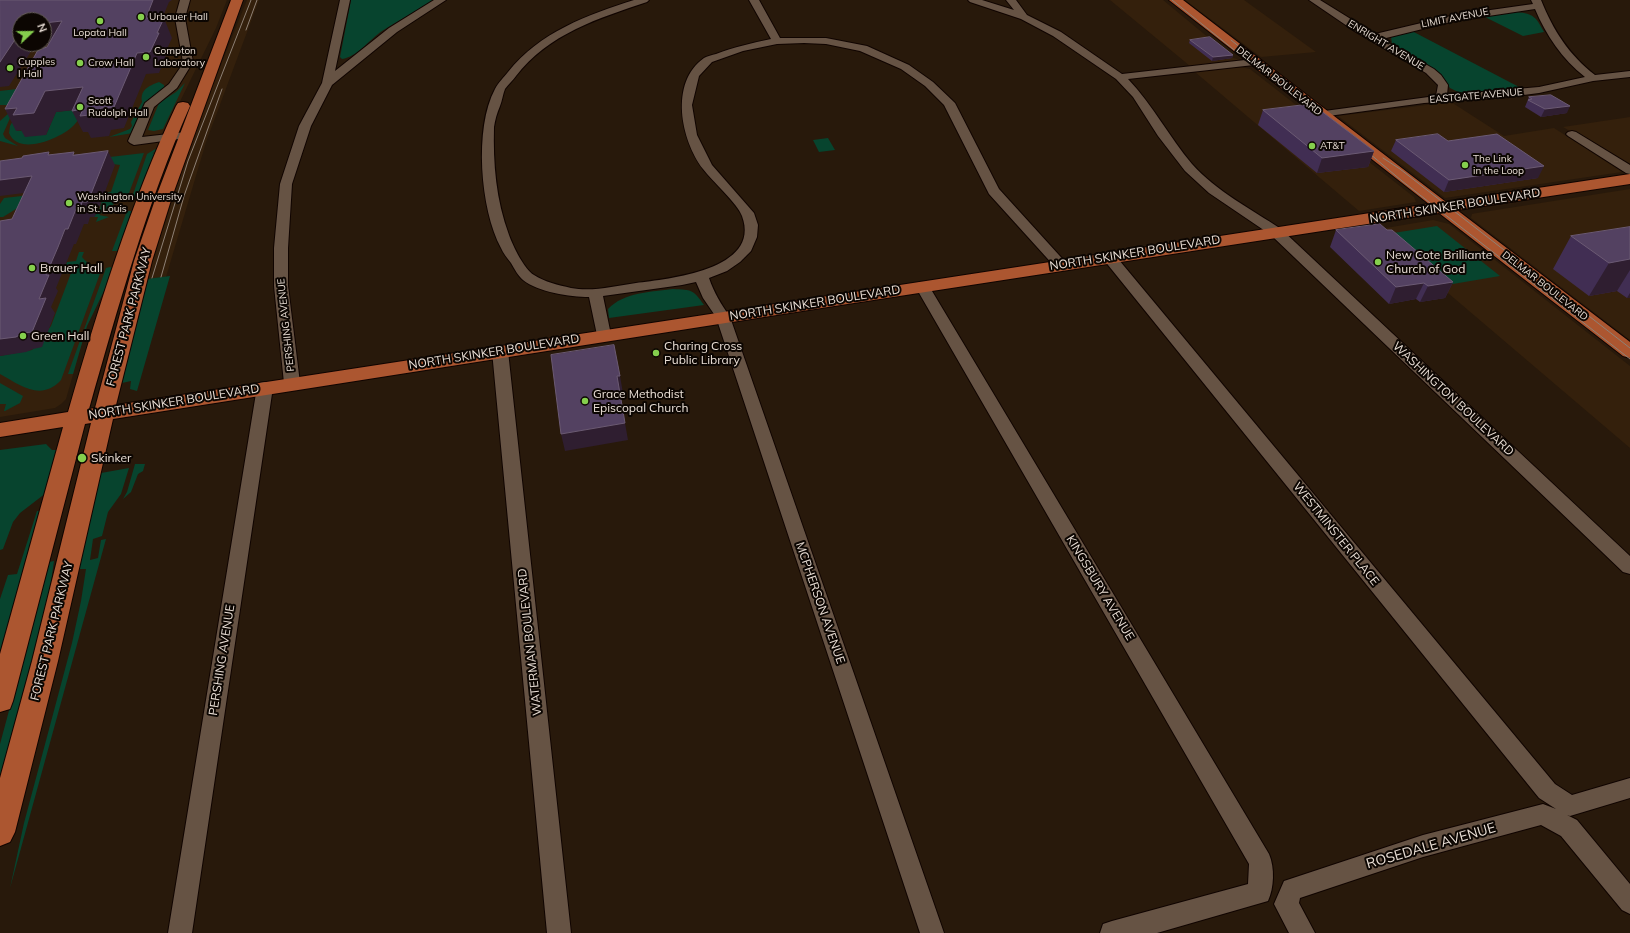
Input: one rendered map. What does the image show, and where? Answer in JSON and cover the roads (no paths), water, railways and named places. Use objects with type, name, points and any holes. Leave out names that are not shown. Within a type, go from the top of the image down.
[{"type":"main road","name":"FOREST PARK PARKWAY","points":[[0,832],[68,569],[104,413],[143,261],[186,135],[206,89],[221,41],[237,0]]},
{"type":"main road","name":"DELMAR BOULEVARD","points":[[1175,0],[1630,352]]},
{"type":"main road","name":"FOREST PARK PARKWAY","points":[[0,701],[76,418],[123,264],[169,137],[185,102],[221,41]]},
{"type":"main road","name":"NORTH SKINKER BOULEVARD","points":[[0,430],[265,387],[1108,257],[1630,179]]},
{"type":"street","points":[[185,0],[180,18],[187,65],[173,86],[148,104],[134,141],[186,135]]},
{"type":"street","name":"PERSHING AVENUE","points":[[292,383],[281,286],[281,248],[286,184],[305,126],[327,83],[345,0]]},
{"type":"street","name":"PERSHING AVENUE","points":[[327,83],[393,30],[441,0]]},
{"type":"street","points":[[644,0],[592,17],[553,37],[522,61],[500,89],[489,121],[487,160],[495,214],[507,247],[527,277],[548,287],[576,293],[595,293],[651,286],[702,276],[722,268],[736,260],[746,248],[750,237],[751,225],[748,213],[707,166],[691,135],[686,105],[694,75],[708,60],[741,48],[777,41],[826,41],[863,48],[905,67],[929,84],[949,103],[993,190],[1061,265]]},
{"type":"street","points":[[754,0],[777,41]]},
{"type":"street","name":"WASHINGTON BOULEVARD","points":[[973,0],[1024,17],[1057,34],[1120,77],[1137,95],[1162,134],[1189,168],[1213,190],[1276,232],[1630,567]]},
{"type":"street","points":[[1011,0],[1024,17]]},
{"type":"street","name":"ENRIGHT AVENUE","points":[[1314,0],[1437,77],[1443,85],[1440,99]]},
{"type":"street","points":[[1537,3],[1555,39],[1574,62],[1593,78]]},
{"type":"street","name":"LIMIT AVENUE","points":[[1373,38],[1444,20],[1537,3]]},
{"type":"street","points":[[1120,77],[1254,62]]},
{"type":"street","name":"EASTGATE AVENUE","points":[[1321,114],[1440,99],[1539,90],[1593,78],[1630,74]]},
{"type":"street","points":[[1572,134],[1630,170]]},
{"type":"street","name":"WESTMINSTER PLACE","points":[[1108,257],[1569,817],[1630,902]]},
{"type":"street","name":"MCPHERSON AVENUE","points":[[702,276],[705,290],[711,302],[723,317],[932,933]]},
{"type":"street","name":"KINGSBURY AVENUE","points":[[922,286],[1261,862],[1260,894],[1112,933]]},
{"type":"street","points":[[595,293],[600,306],[604,335]]},
{"type":"street","name":"WATERMAN BOULEVARD","points":[[500,351],[559,933]]},
{"type":"street","name":"PERSHING AVENUE","points":[[180,933],[265,387]]},
{"type":"street","points":[[1569,817],[1630,788]]},
{"type":"street","name":"ROSEDALE AVENUE","points":[[1303,933],[1286,904],[1292,889],[1423,846],[1543,814],[1569,817]]},
{"type":"tram line","points":[[152,278],[188,161],[251,0]]},
{"type":"tram line","points":[[246,30],[257,0]]},
{"type":"tram line","points":[[1172,0],[1248,61],[1316,112]]},
{"type":"tram line","points":[[1231,40],[1267,69]]},
{"type":"tram line","points":[[161,277],[184,196],[222,89]]},
{"type":"tram line","points":[[1363,148],[1402,181],[1630,359]]},
{"type":"tram line","points":[[1383,158],[1400,169],[1630,348]]},
{"type":"place","name":"Urbauer Hall","points":[[141,17]]},
{"type":"place","name":"Lopata Hall","points":[[100,21]]},
{"type":"place","name":"Compton Laboratory","points":[[146,57]]},
{"type":"place","name":"Crow Hall","points":[[80,63]]},
{"type":"place","name":"Cupples I Hall","points":[[10,68]]},
{"type":"place","name":"Scott Rudolph Hall","points":[[80,107]]},
{"type":"place","name":"AT&T","points":[[1312,146]]},
{"type":"place","name":"The Link in the Loop","points":[[1465,165]]},
{"type":"place","name":"Washington University in St. Louis","points":[[69,203]]},
{"type":"place","name":"New Cote Brilliante Church of God","points":[[1378,262]]},
{"type":"place","name":"Brauer Hall","points":[[32,268]]},
{"type":"place","name":"Green Hall","points":[[23,336]]},
{"type":"place","name":"Charing Cross Public Library","points":[[656,353]]},
{"type":"place","name":"Grace Methodist Episcopal Church","points":[[585,401]]},
{"type":"place","name":"Skinker","points":[[82,458]]}]
